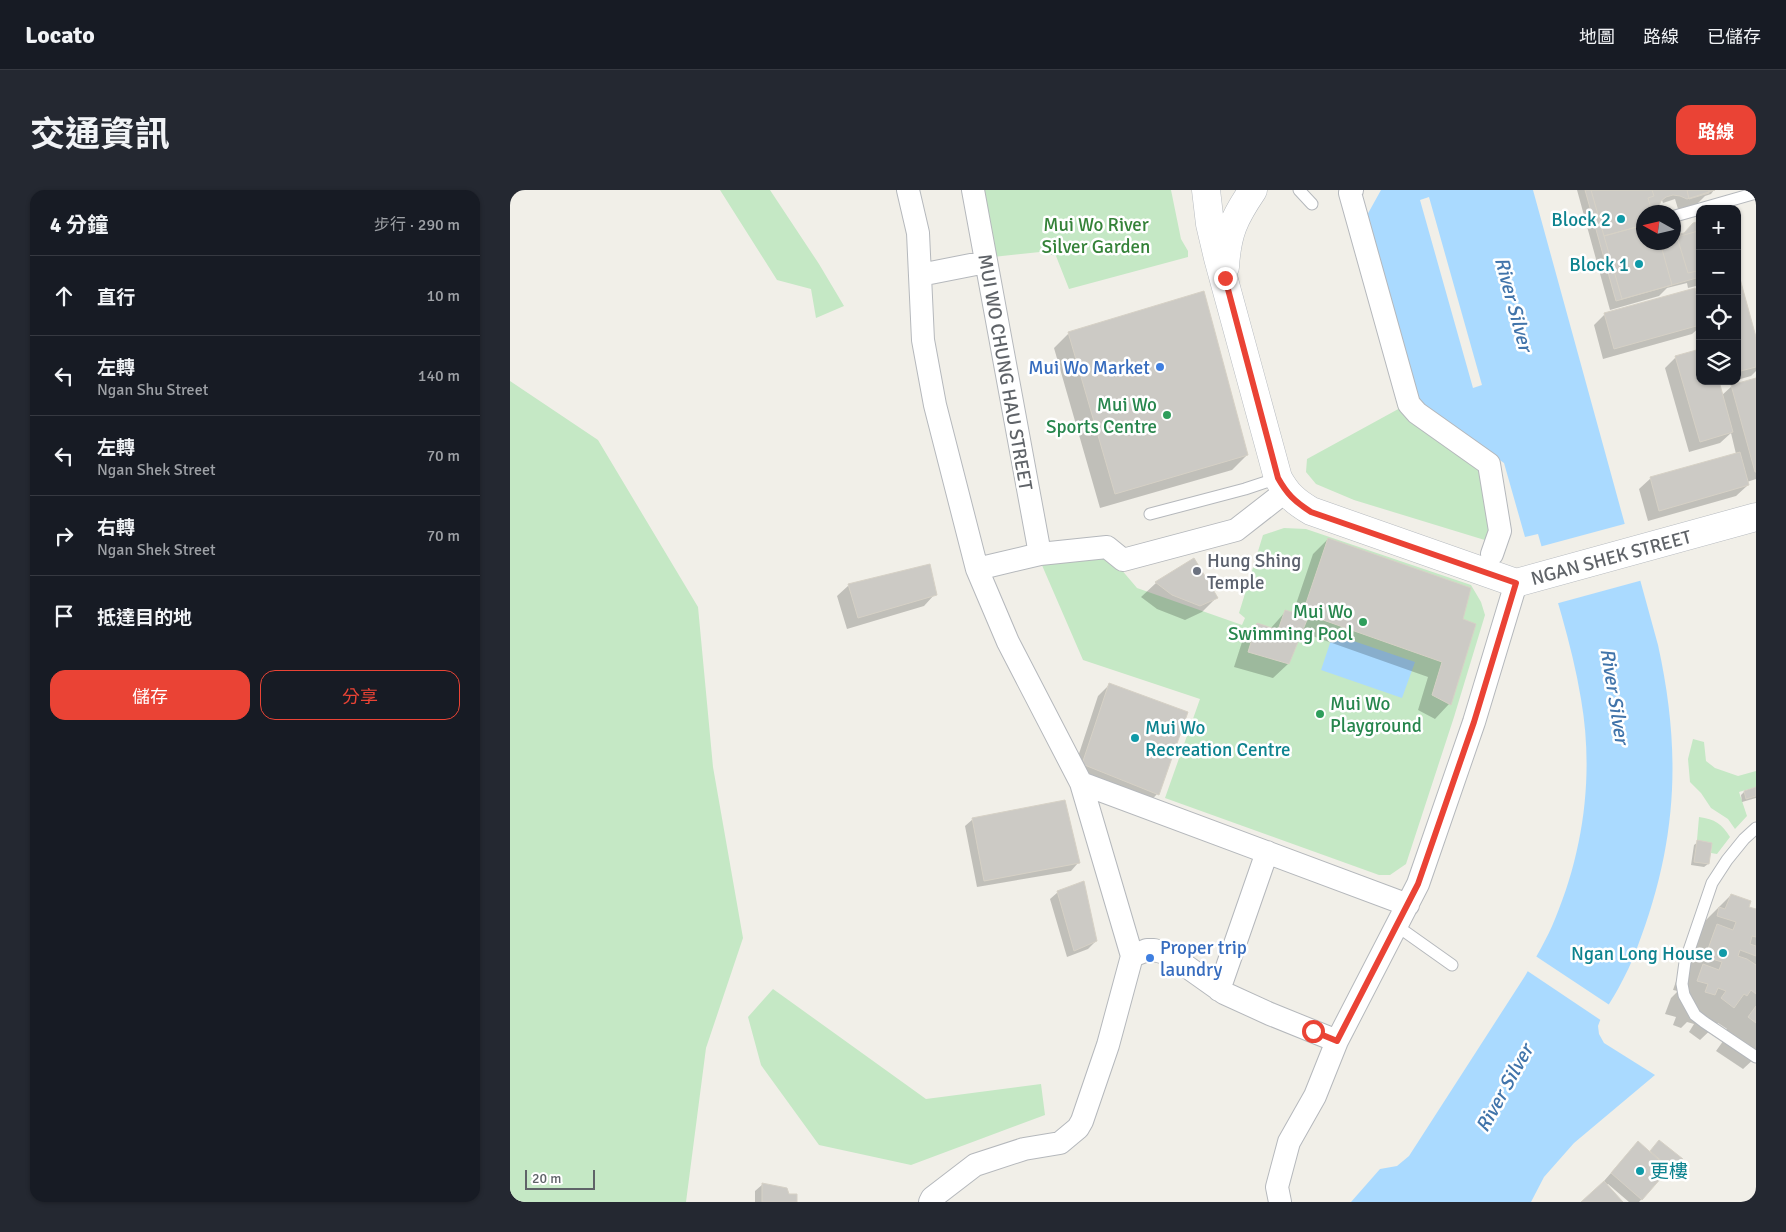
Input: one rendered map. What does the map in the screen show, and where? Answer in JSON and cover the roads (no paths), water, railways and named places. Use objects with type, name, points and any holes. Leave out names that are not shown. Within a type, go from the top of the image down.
[{"type":"street","points":[[908,190],[918,232],[923,340],[935,405],[977,569],[1008,642],[1081,784],[1132,956],[1108,1045],[1078,1128],[1060,1142],[1024,1149],[976,1165],[932,1198],[930,1202]]},
{"type":"street","name":"MUI WO CHUNG HAU STREET","points":[[973,190],[1040,554]]},
{"type":"street","points":[[977,569],[1040,554],[1107,547],[1123,560],[1236,530],[1282,484],[1210,224],[1207,190]]},
{"type":"street","points":[[1207,190],[1214,195],[1225,198],[1236,197],[1252,190]]},
{"type":"street","points":[[1225,278],[1226,245],[1237,214],[1252,190]]},
{"type":"street","points":[[1352,190],[1350,194],[1409,404],[1417,414],[1490,464],[1500,532],[1492,554]]},
{"type":"street","points":[[920,275],[986,262]]},
{"type":"street","name":"NGAN SHEK STREET","points":[[1282,484],[1295,502],[1311,512],[1526,580],[1756,517]]},
{"type":"street","points":[[1280,1202],[1278,1187],[1289,1142],[1315,1096],[1337,1041],[1418,884],[1526,580]]},
{"type":"street","points":[[1081,784],[1408,905]]},
{"type":"street","points":[[1219,990],[1267,852]]},
{"type":"street","points":[[1132,956],[1140,952],[1154,950],[1169,954],[1219,990],[1270,1014],[1337,1041]]},
{"type":"lane","points":[[1299,190],[1312,204]]},
{"type":"lane","points":[[1715,205],[1756,194]]},
{"type":"lane","points":[[1681,214],[1696,210]]},
{"type":"lane","points":[[1150,514],[1244,489],[1282,484]]},
{"type":"lane","points":[[1756,828],[1744,838],[1712,883],[1685,962],[1682,984],[1684,995],[1695,1015],[1756,1057]]},
{"type":"lane","points":[[1397,926],[1452,965]]},
{"type":"water","name":"River Silver","points":[[1381,190],[1533,190],[1658,645],[1666,685],[1672,761],[1672,798],[1661,872],[1635,953],[1598,1026],[1599,1034],[1604,1043],[1655,1075],[1574,1143],[1544,1177],[1531,1202],[1351,1202],[1380,1169],[1397,1166],[1409,1156],[1537,955],[1555,919],[1573,866],[1584,811],[1586,783],[1585,727],[1577,678],[1538,534],[1525,537],[1504,463],[1417,401],[1366,217]]},
{"type":"water","points":[[1333,634],[1415,662],[1402,698],[1321,670]]},
{"type":"place","name":"Block 2","points":[[1621,219]]},
{"type":"place","name":"Block 1","points":[[1639,264]]},
{"type":"place","name":"Mui Wo Market","points":[[1160,367]]},
{"type":"place","name":"Mui Wo Sports Centre","points":[[1167,415]]},
{"type":"place","name":"Hung Shing Temple","points":[[1197,571]]},
{"type":"place","name":"Mui Wo Swimming Pool","points":[[1363,622]]},
{"type":"place","name":"Mui Wo Playground","points":[[1320,714]]},
{"type":"place","name":"Mui Wo Recreation Centre","points":[[1135,738]]},
{"type":"place","name":"Ngan Long House","points":[[1723,953]]},
{"type":"place","name":"Proper trip laundry","points":[[1150,958]]},
{"type":"place","name":"更樓","points":[[1640,1171]]},
{"type":"park label","name":"Mui Wo River Silver Garden","points":[[1096,235]]}]
